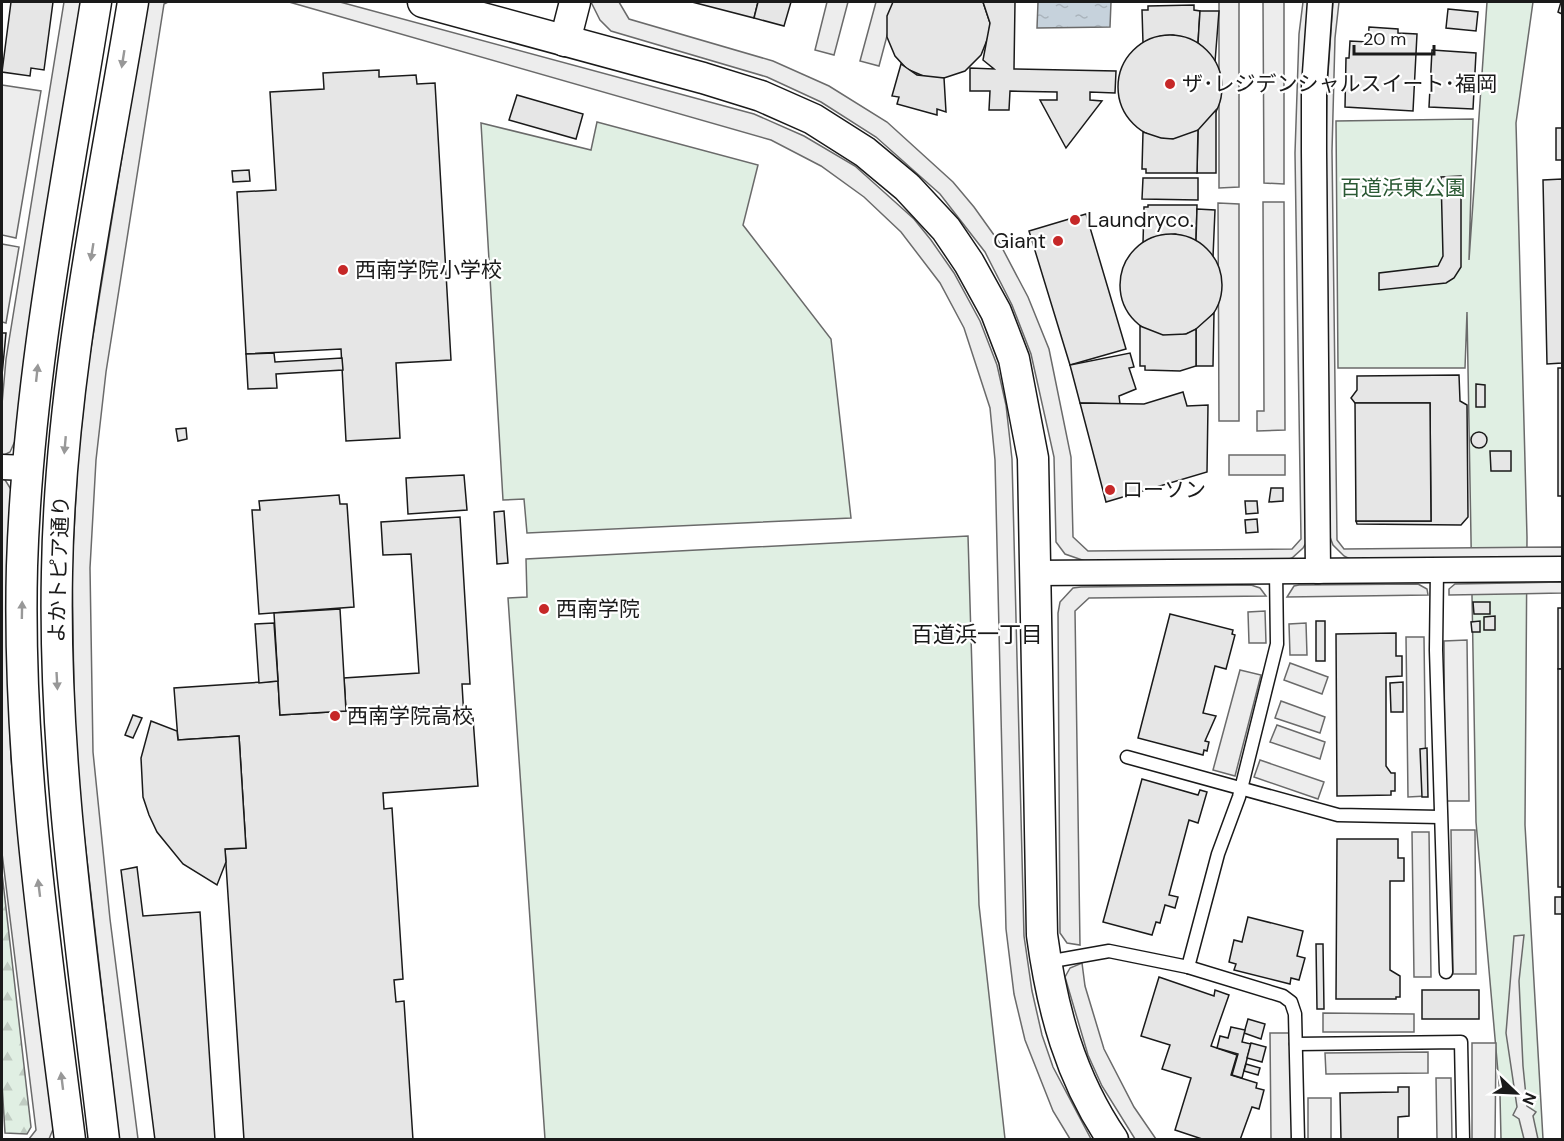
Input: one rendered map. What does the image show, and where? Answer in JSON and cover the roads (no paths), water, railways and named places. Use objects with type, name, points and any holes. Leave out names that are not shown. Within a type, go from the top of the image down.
[{"type":"street","name":"よかトピア通り","points":[[70,1140],[36,868],[25,755],[14,467],[39,361],[96,2]]},
{"type":"street","name":"よかトピア通り","points":[[104,1140],[61,760],[56,653],[57,568],[73,363],[133,2]]},
{"type":"street","points":[[423,2],[703,78],[786,106],[840,134],[865,152],[927,207],[969,262],[996,312],[1014,360],[1024,401],[1033,458],[1042,935],[1046,962],[1059,1029],[1070,1061],[1113,1140]]},
{"type":"street","points":[[565,41],[575,2]]},
{"type":"street","points":[[1318,571],[1314,87],[1320,2]]},
{"type":"street","points":[[1034,573],[1563,569]]},
{"type":"lane","points":[[1437,570],[1436,650],[1446,972]]},
{"type":"lane","points":[[1188,967],[1218,854],[1241,787],[1277,644],[1276,571]]},
{"type":"lane","points":[[1127,757],[1241,787],[1338,816],[1440,817]]},
{"type":"lane","points":[[1046,962],[1109,951],[1188,967],[1283,996],[1291,1002],[1295,1014],[1298,1140]]},
{"type":"lane","points":[[1296,1044],[1461,1042],[1463,1140]]},
{"type":"water","points":[[1038,2],[1111,2],[1110,27],[1037,28]]},
{"type":"place","name":"ザ･レジデンシャルスイート･福岡","points":[[1170,84]]},
{"type":"place","name":"Laundryco.","points":[[1075,220]]},
{"type":"place","name":"Giant","points":[[1058,241]]},
{"type":"place","name":"西南学院小学校","points":[[343,270]]},
{"type":"place","name":"ローソン","points":[[1110,490]]},
{"type":"place","name":"西南学院","points":[[544,609]]},
{"type":"place","name":"西南学院高校","points":[[335,716]]},
{"type":"district","name":"百道浜一丁目","points":[[977,634]]},
{"type":"park label","name":"百道浜東公園","points":[[1403,188]]}]
